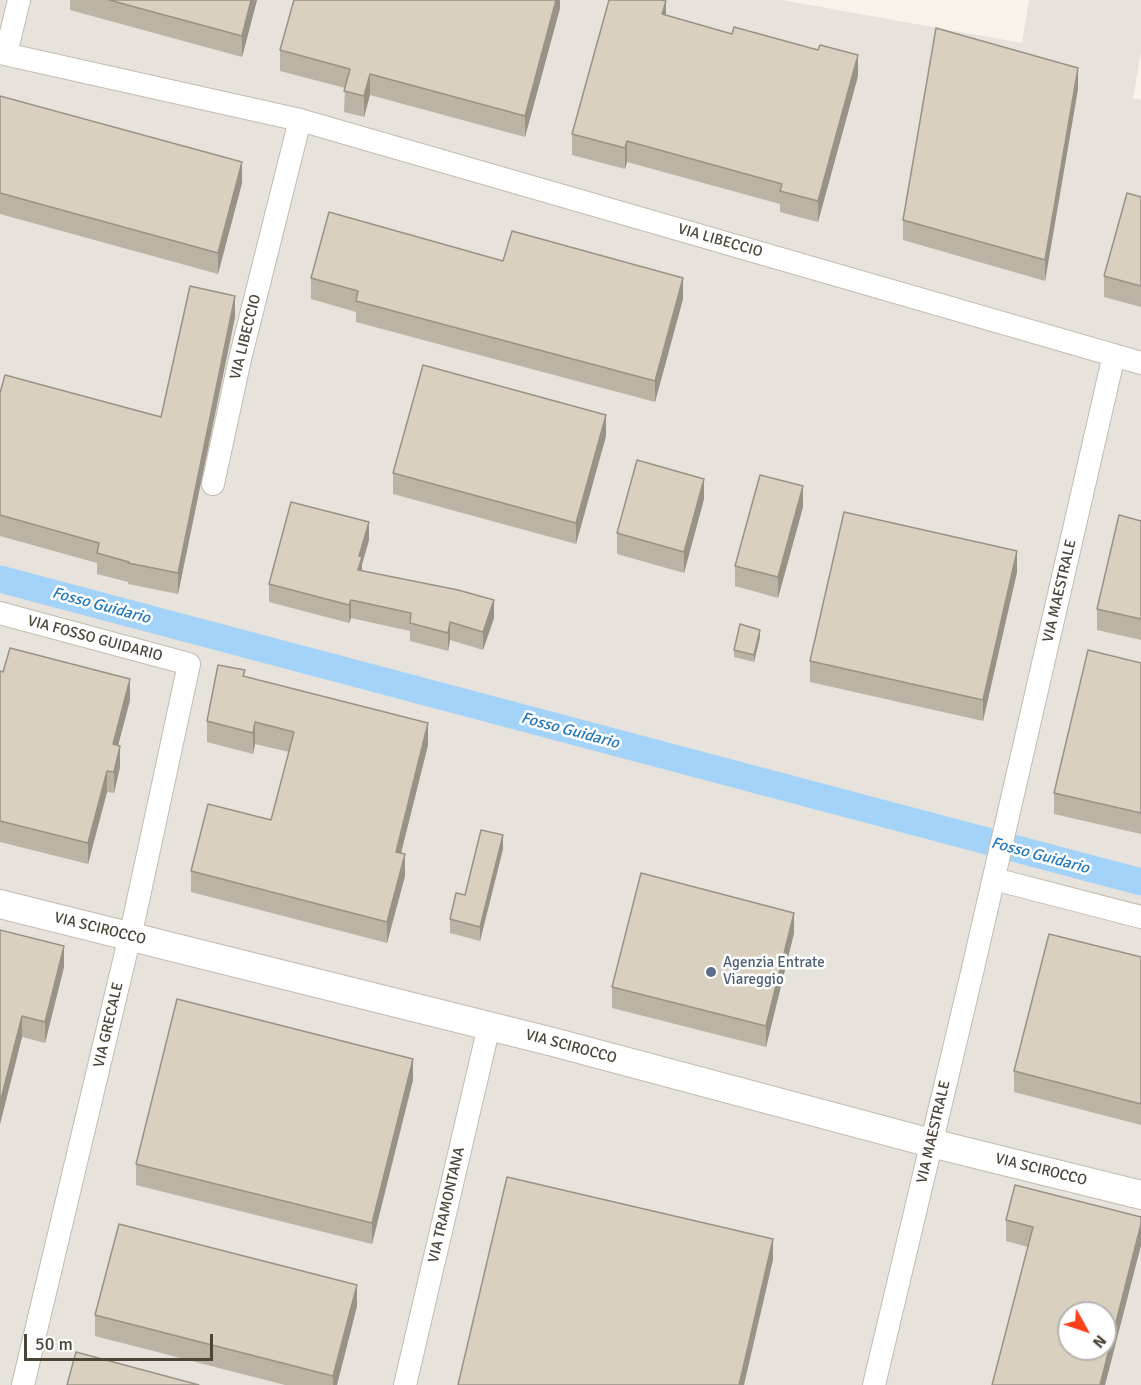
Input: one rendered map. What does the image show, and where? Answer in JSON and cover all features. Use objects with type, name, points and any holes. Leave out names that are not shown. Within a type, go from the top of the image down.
[{"type":"street","points":[[3,53],[19,0]]},
{"type":"street","name":"VIA LIBECCIO","points":[[3,53],[300,120],[1141,363]]},
{"type":"street","name":"VIA LIBECCIO","points":[[213,484],[240,359],[300,120]]},
{"type":"street","name":"VIA MAESTRALE","points":[[874,1385],[1006,827],[1114,355]]},
{"type":"street","name":"VIA FOSSO GUIDARIO","points":[[0,613],[189,664]]},
{"type":"street","name":"VIA GRECALE","points":[[24,1385],[130,936],[189,664]]},
{"type":"street","points":[[995,873],[1141,917]]},
{"type":"street","name":"VIA SCIROCCO","points":[[0,904],[489,1026],[931,1143],[1141,1195]]},
{"type":"street","name":"VIA TRAMONTANA","points":[[405,1385],[489,1026]]},
{"type":"shaded area","points":[[0,0],[782,0],[1022,43],[1029,0],[1141,0],[1141,52],[1133,98],[1141,100],[1141,1385],[0,1385]]},
{"type":"building","points":[[109,0],[251,0],[242,36]]},
{"type":"building","points":[[294,0],[556,0],[525,116],[370,74],[364,96],[344,91],[350,69],[280,50]]},
{"type":"building","points":[[609,0],[666,1],[662,14],[732,34],[734,27],[818,50],[820,45],[858,55],[818,201],[780,191],[782,184],[627,141],[625,148],[572,134]]},
{"type":"building","points":[[936,28],[1078,68],[1045,260],[903,220]]},
{"type":"building","points":[[0,96],[242,162],[218,253],[0,193]]},
{"type":"building","points":[[1127,193],[1141,197],[1141,286],[1104,276]]},
{"type":"building","points":[[329,212],[503,261],[512,231],[683,278],[655,381],[356,301],[358,291],[311,278]]},
{"type":"building","points":[[190,286],[235,296],[178,573],[128,563],[97,553],[99,543],[0,515],[0,393],[5,375],[161,417]]},
{"type":"building","points":[[423,365],[606,415],[576,523],[393,473]]},
{"type":"building","points":[[637,460],[704,479],[684,552],[617,533]]},
{"type":"building","points":[[760,475],[803,486],[778,577],[735,566]]},
{"type":"building","points":[[291,502],[369,522],[359,556],[362,557],[358,570],[458,590],[494,600],[483,632],[450,622],[448,633],[410,623],[411,613],[351,600],[349,605],[269,584]]},
{"type":"building","points":[[844,512],[1017,551],[983,700],[810,661]]},
{"type":"building","points":[[1119,515],[1141,521],[1141,619],[1097,609]]},
{"type":"building","points":[[740,624],[760,630],[754,655],[734,650]]},
{"type":"building","points":[[10,648],[130,679],[113,744],[120,746],[114,772],[107,771],[88,843],[0,821],[0,671],[3,672]]},
{"type":"building","points":[[1088,650],[1141,663],[1141,813],[1054,793]]},
{"type":"building","points":[[218,665],[245,670],[243,676],[428,723],[396,852],[405,854],[387,922],[191,871],[208,804],[271,820],[294,732],[255,722],[253,733],[207,721]]},
{"type":"building","points":[[481,830],[503,835],[480,927],[450,919],[456,893],[465,895]]},
{"type":"building","points":[[641,873],[794,913],[766,1026],[612,987]]},
{"type":"building","points":[[0,930],[64,946],[45,1022],[22,1016],[0,1103]]},
{"type":"building","points":[[1049,934],[1141,957],[1141,1104],[1014,1071]]},
{"type":"building","points":[[177,999],[413,1059],[372,1223],[136,1164]]},
{"type":"building","points":[[507,1177],[773,1239],[739,1385],[458,1385]]},
{"type":"building","points":[[1015,1185],[1141,1217],[1117,1318],[1117,1301],[1057,1301],[1057,1361],[1106,1361],[1100,1385],[992,1385],[1033,1227],[1006,1220]]},
{"type":"building","points":[[119,1224],[357,1285],[333,1376],[95,1315]]},
{"type":"building","points":[[76,1352],[199,1385],[67,1385]]},
{"type":"waterway","name":"Fosso Guidario","points":[[0,579],[1141,882]]},
{"type":"place","name":"Agenzia Entrate Viareggio","points":[[711,972]]}]
